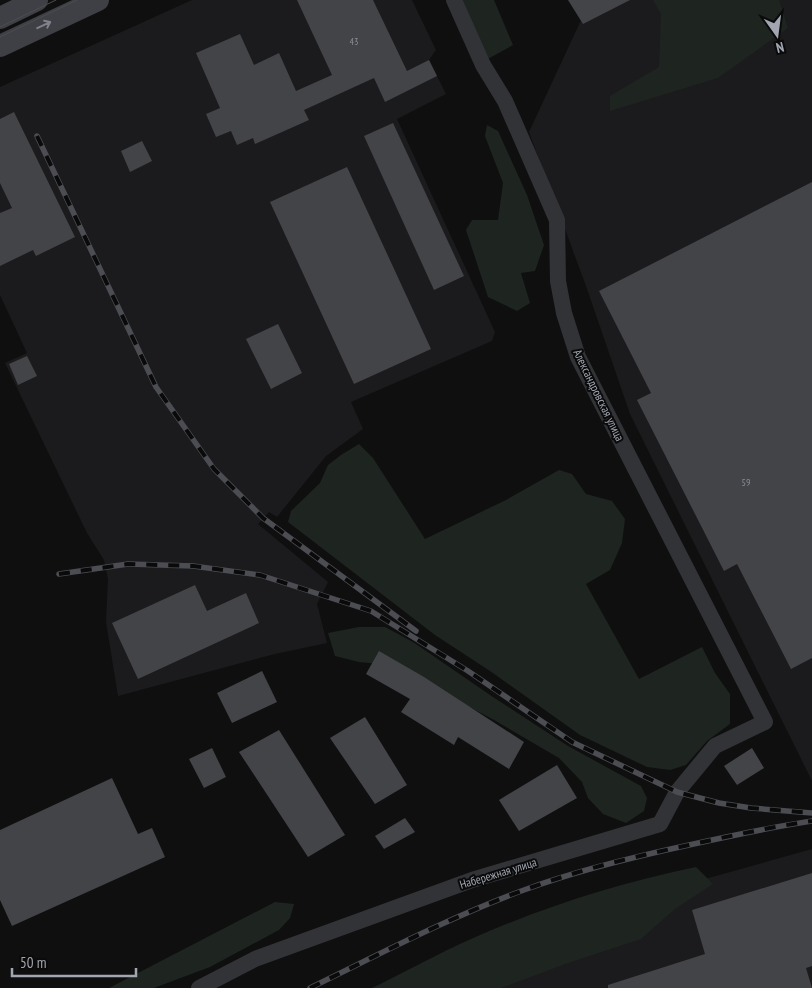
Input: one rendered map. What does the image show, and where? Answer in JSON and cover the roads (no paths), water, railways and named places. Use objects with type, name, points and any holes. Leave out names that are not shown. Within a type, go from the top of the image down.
[{"type":"main road","points":[[0,18],[37,0]]},
{"type":"main road","points":[[0,46],[98,0]]},
{"type":"street","name":"Александровская улица","points":[[454,0],[484,65],[506,101],[557,220],[558,281],[564,313],[578,357],[765,722]]},
{"type":"street","name":"Набережная улица","points":[[199,988],[255,959],[463,883],[660,824],[677,792],[715,746],[765,722]]},
{"type":"tram line","points":[[0,27],[56,0]]},
{"type":"tram line","points":[[0,37],[77,0]]},
{"type":"railway","points":[[37,136],[156,387],[214,469],[263,518],[416,631]]},
{"type":"railway","points":[[59,574],[128,564],[193,566],[260,575],[371,611],[468,671],[572,742],[677,792],[719,803],[751,808],[812,813]]},
{"type":"railway","points":[[310,988],[442,924],[544,883],[647,854],[812,821]]}]
